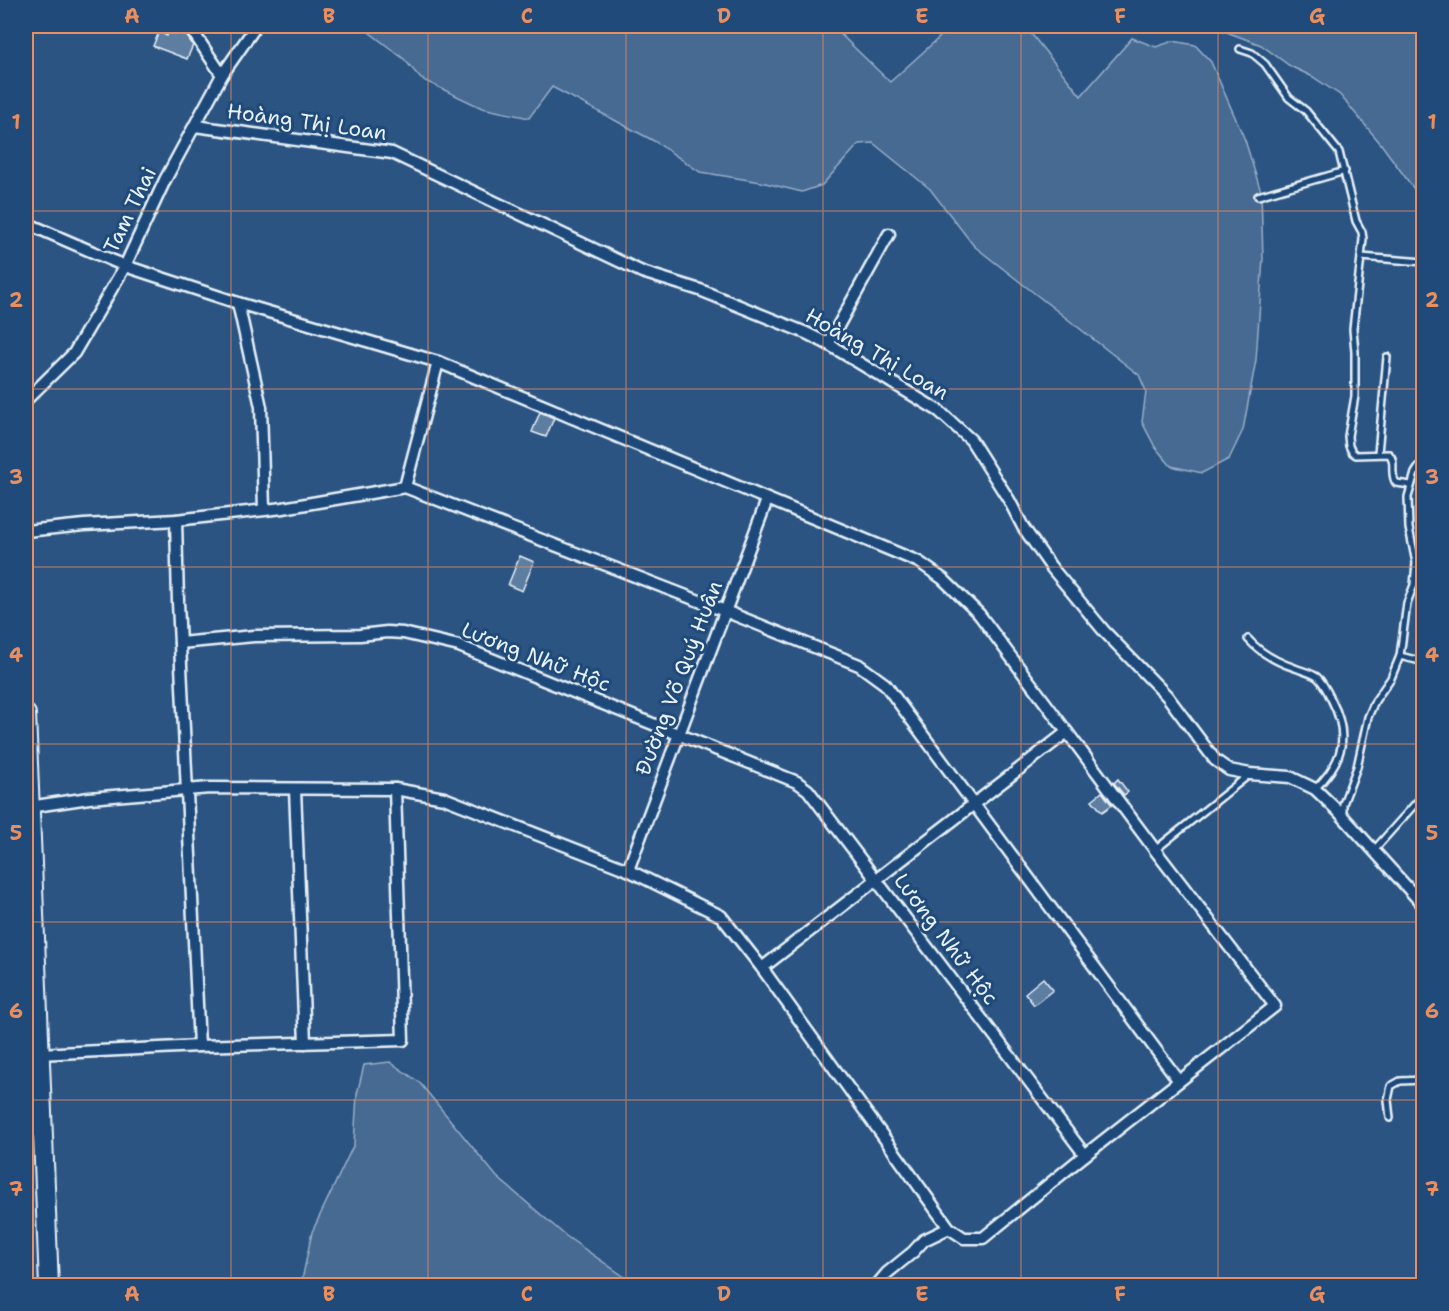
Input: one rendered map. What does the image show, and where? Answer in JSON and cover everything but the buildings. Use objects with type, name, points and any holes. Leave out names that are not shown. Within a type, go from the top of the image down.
[{"type":"main road","points":[[26,714],[49,1286]]},
{"type":"street","points":[[189,26],[222,75]]},
{"type":"street","name":"Tam Thai","points":[[26,400],[74,353],[125,266],[165,180],[222,75],[256,26]]},
{"type":"street","name":"Hoàng Thị Loan","points":[[195,126],[393,153],[642,272],[700,290],[828,344],[939,411],[970,440],[1009,500],[1023,527],[1052,567],[1104,631],[1167,696],[1215,760],[1229,770],[1290,777],[1318,792],[1341,814],[1424,906]]},
{"type":"street","points":[[26,223],[125,266],[238,303],[438,362],[919,562],[943,579],[979,614],[1275,1006],[983,1238],[964,1238],[949,1228],[762,968],[721,916],[628,870],[444,798],[395,789],[210,788],[89,798],[29,807]]},
{"type":"street","points":[[828,344],[889,234]]},
{"type":"street","points":[[238,303],[261,407],[264,509]]},
{"type":"street","points":[[405,486],[438,362]]},
{"type":"street","points":[[26,531],[176,520],[283,508],[405,486],[859,665],[885,684],[1179,1081]]},
{"type":"street","name":"Đường Võ Quý Huân","points":[[628,870],[767,500]]},
{"type":"street","points":[[176,520],[199,1047]]},
{"type":"street","name":"Lương Nhữ Hộc","points":[[180,643],[255,636],[403,633],[459,646],[797,782],[808,790],[1085,1155]]},
{"type":"street","points":[[762,968],[1067,732]]},
{"type":"street","points":[[295,789],[305,1043]]},
{"type":"street","points":[[39,1054],[403,1040],[395,789]]},
{"type":"street","points":[[876,1286],[924,1239],[949,1228]]},
{"type":"lane","points":[[1240,49],[1252,53],[1265,64],[1289,98],[1306,111],[1340,152],[1356,221],[1362,232],[1353,329],[1354,396],[1348,436],[1349,446],[1356,455],[1378,453],[1392,455],[1393,479],[1396,483],[1411,485]]},
{"type":"lane","points":[[1258,196],[1345,171]]},
{"type":"lane","points":[[1361,256],[1424,262]]},
{"type":"lane","points":[[1378,453],[1388,357]]},
{"type":"lane","points":[[1341,814],[1357,767],[1368,717],[1375,701],[1391,678],[1400,656],[1407,603],[1414,585],[1416,563],[1407,512],[1411,485],[1424,459]]},
{"type":"lane","points":[[1248,639],[1268,656],[1317,677],[1326,688],[1335,707],[1341,722],[1342,747],[1332,771],[1318,792]]},
{"type":"lane","points":[[1400,656],[1424,662]]},
{"type":"lane","points":[[1155,850],[1250,774]]},
{"type":"lane","points":[[1374,850],[1424,794]]},
{"type":"lane","points":[[1390,1118],[1388,1100],[1390,1086],[1400,1081],[1424,1080]]},
{"type":"shaded area","points":[[361,26],[832,26],[890,82],[952,26],[1025,26],[1081,96],[1132,38],[1156,47],[1173,41],[1195,45],[1211,62],[1245,140],[1261,192],[1263,258],[1256,360],[1243,430],[1229,459],[1202,473],[1171,466],[1155,447],[1142,422],[1146,391],[1139,375],[974,246],[930,189],[873,143],[859,144],[822,185],[802,192],[761,182],[700,172],[654,141],[552,87],[529,118],[482,108],[421,79],[404,59]]},
{"type":"shaded area","points":[[1211,26],[1423,26],[1423,192],[1414,189],[1381,144],[1340,95],[1313,77],[1290,66],[1261,45]]},
{"type":"shaded area","points":[[390,1062],[419,1082],[497,1177],[566,1236],[636,1285],[301,1285],[312,1232],[354,1144],[357,1094],[364,1065]]}]
